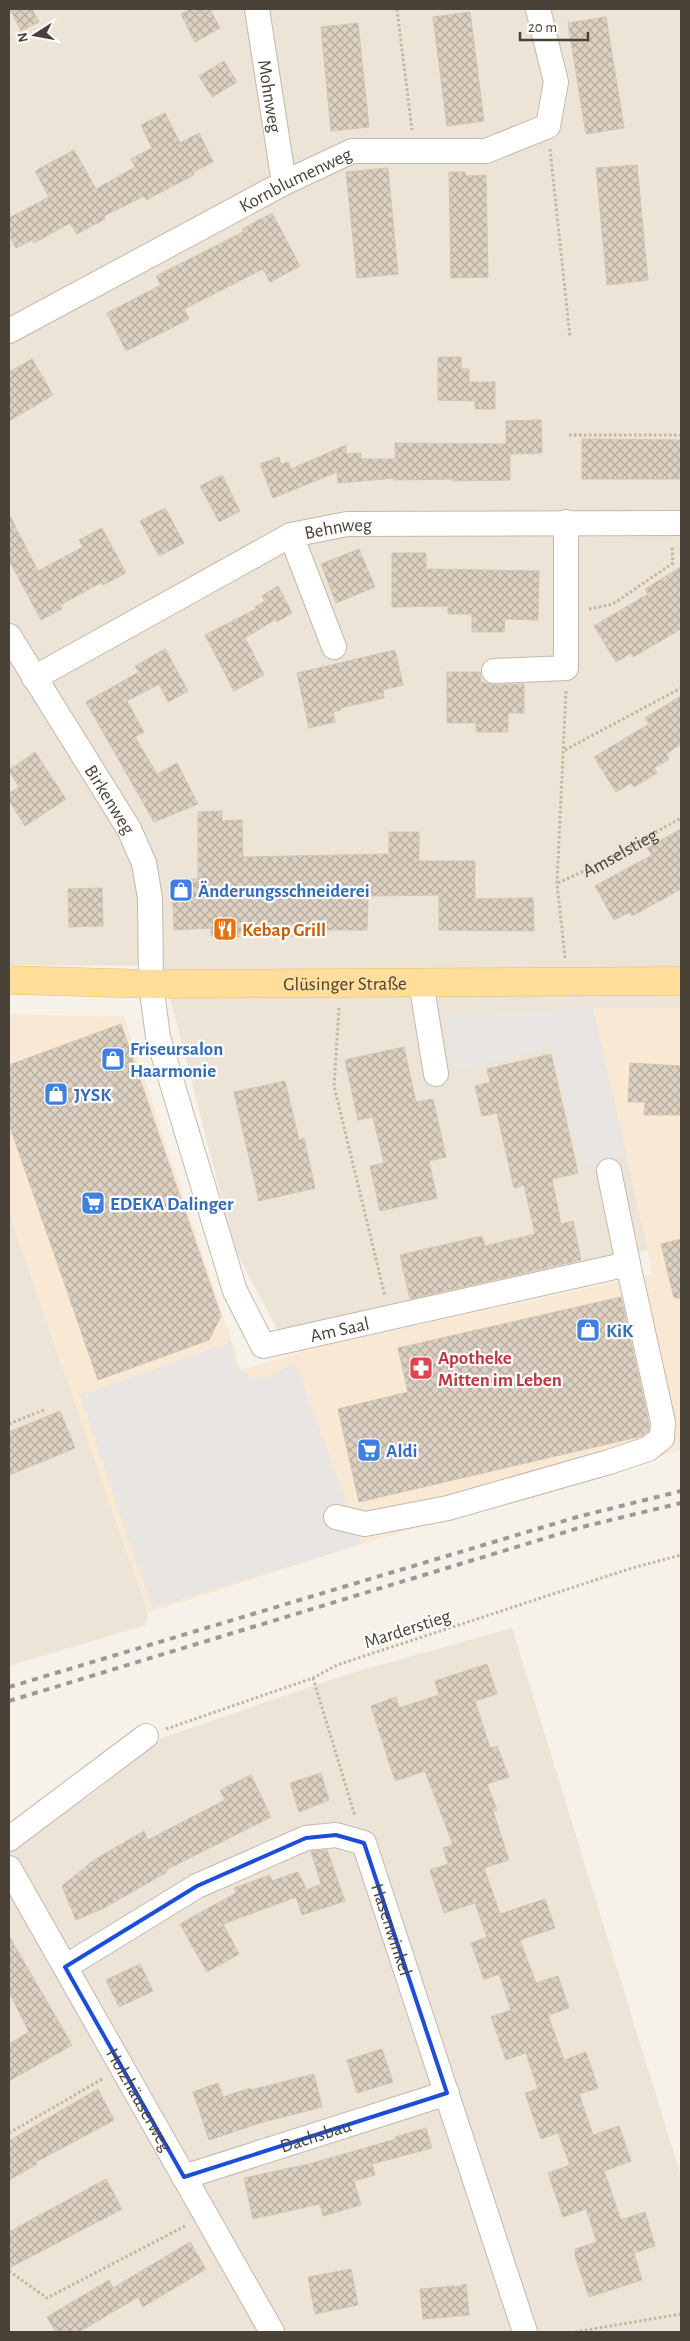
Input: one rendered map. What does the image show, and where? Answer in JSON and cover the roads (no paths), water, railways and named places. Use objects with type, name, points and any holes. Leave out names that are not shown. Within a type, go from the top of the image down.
[{"type":"main road","name":"Glüsinger Straße","points":[[9,980],[151,984],[681,981]]},
{"type":"street","name":"Mohnweg","points":[[256,9],[284,183]]},
{"type":"street","name":"Kornblumenweg","points":[[9,331],[284,183],[352,151],[486,151],[548,126],[556,82],[538,9]]},
{"type":"street","points":[[494,671],[566,668],[566,522]]},
{"type":"street","name":"Behnweg","points":[[34,678],[291,535],[347,524],[676,523]]},
{"type":"street","points":[[291,535],[334,646]]},
{"type":"street","name":"Birkenweg","points":[[9,636],[129,829],[144,863],[150,898],[151,984]]},
{"type":"street","points":[[421,982],[436,1074]]},
{"type":"street","name":"Am Saal","points":[[151,984],[158,1037],[232,1282],[262,1346],[628,1264]]},
{"type":"street","points":[[336,1517],[365,1524],[448,1508],[537,1484],[648,1449],[662,1438],[663,1422],[609,1171]]},
{"type":"street","points":[[9,1839],[146,1736]]},
{"type":"street","name":"Hasenwinkel","points":[[65,1967],[197,1886],[306,1838],[336,1835],[364,1843],[525,2332]]},
{"type":"street","name":"Holzhäuserweg","points":[[9,1868],[272,2332]]},
{"type":"street","name":"Dachsbau","points":[[184,2177],[447,2093]]},
{"type":"railway","points":[[9,1687],[577,1517],[681,1491]]},
{"type":"railway","points":[[9,1701],[582,1527],[681,1503]]},
{"type":"place","name":"Änderungsschneiderei","points":[[181,890]]},
{"type":"place","name":"Kebap Grill","points":[[225,929]]},
{"type":"place","name":"Friseursalon Haarmonie","points":[[113,1059]]},
{"type":"place","name":"JYSK","points":[[56,1094]]},
{"type":"place","name":"EDEKA Dalinger","points":[[93,1203]]},
{"type":"place","name":"KiK","points":[[588,1330]]},
{"type":"place","name":"Apotheke Mitten im Leben","points":[[421,1368]]},
{"type":"place","name":"Aldi","points":[[369,1450]]}]
